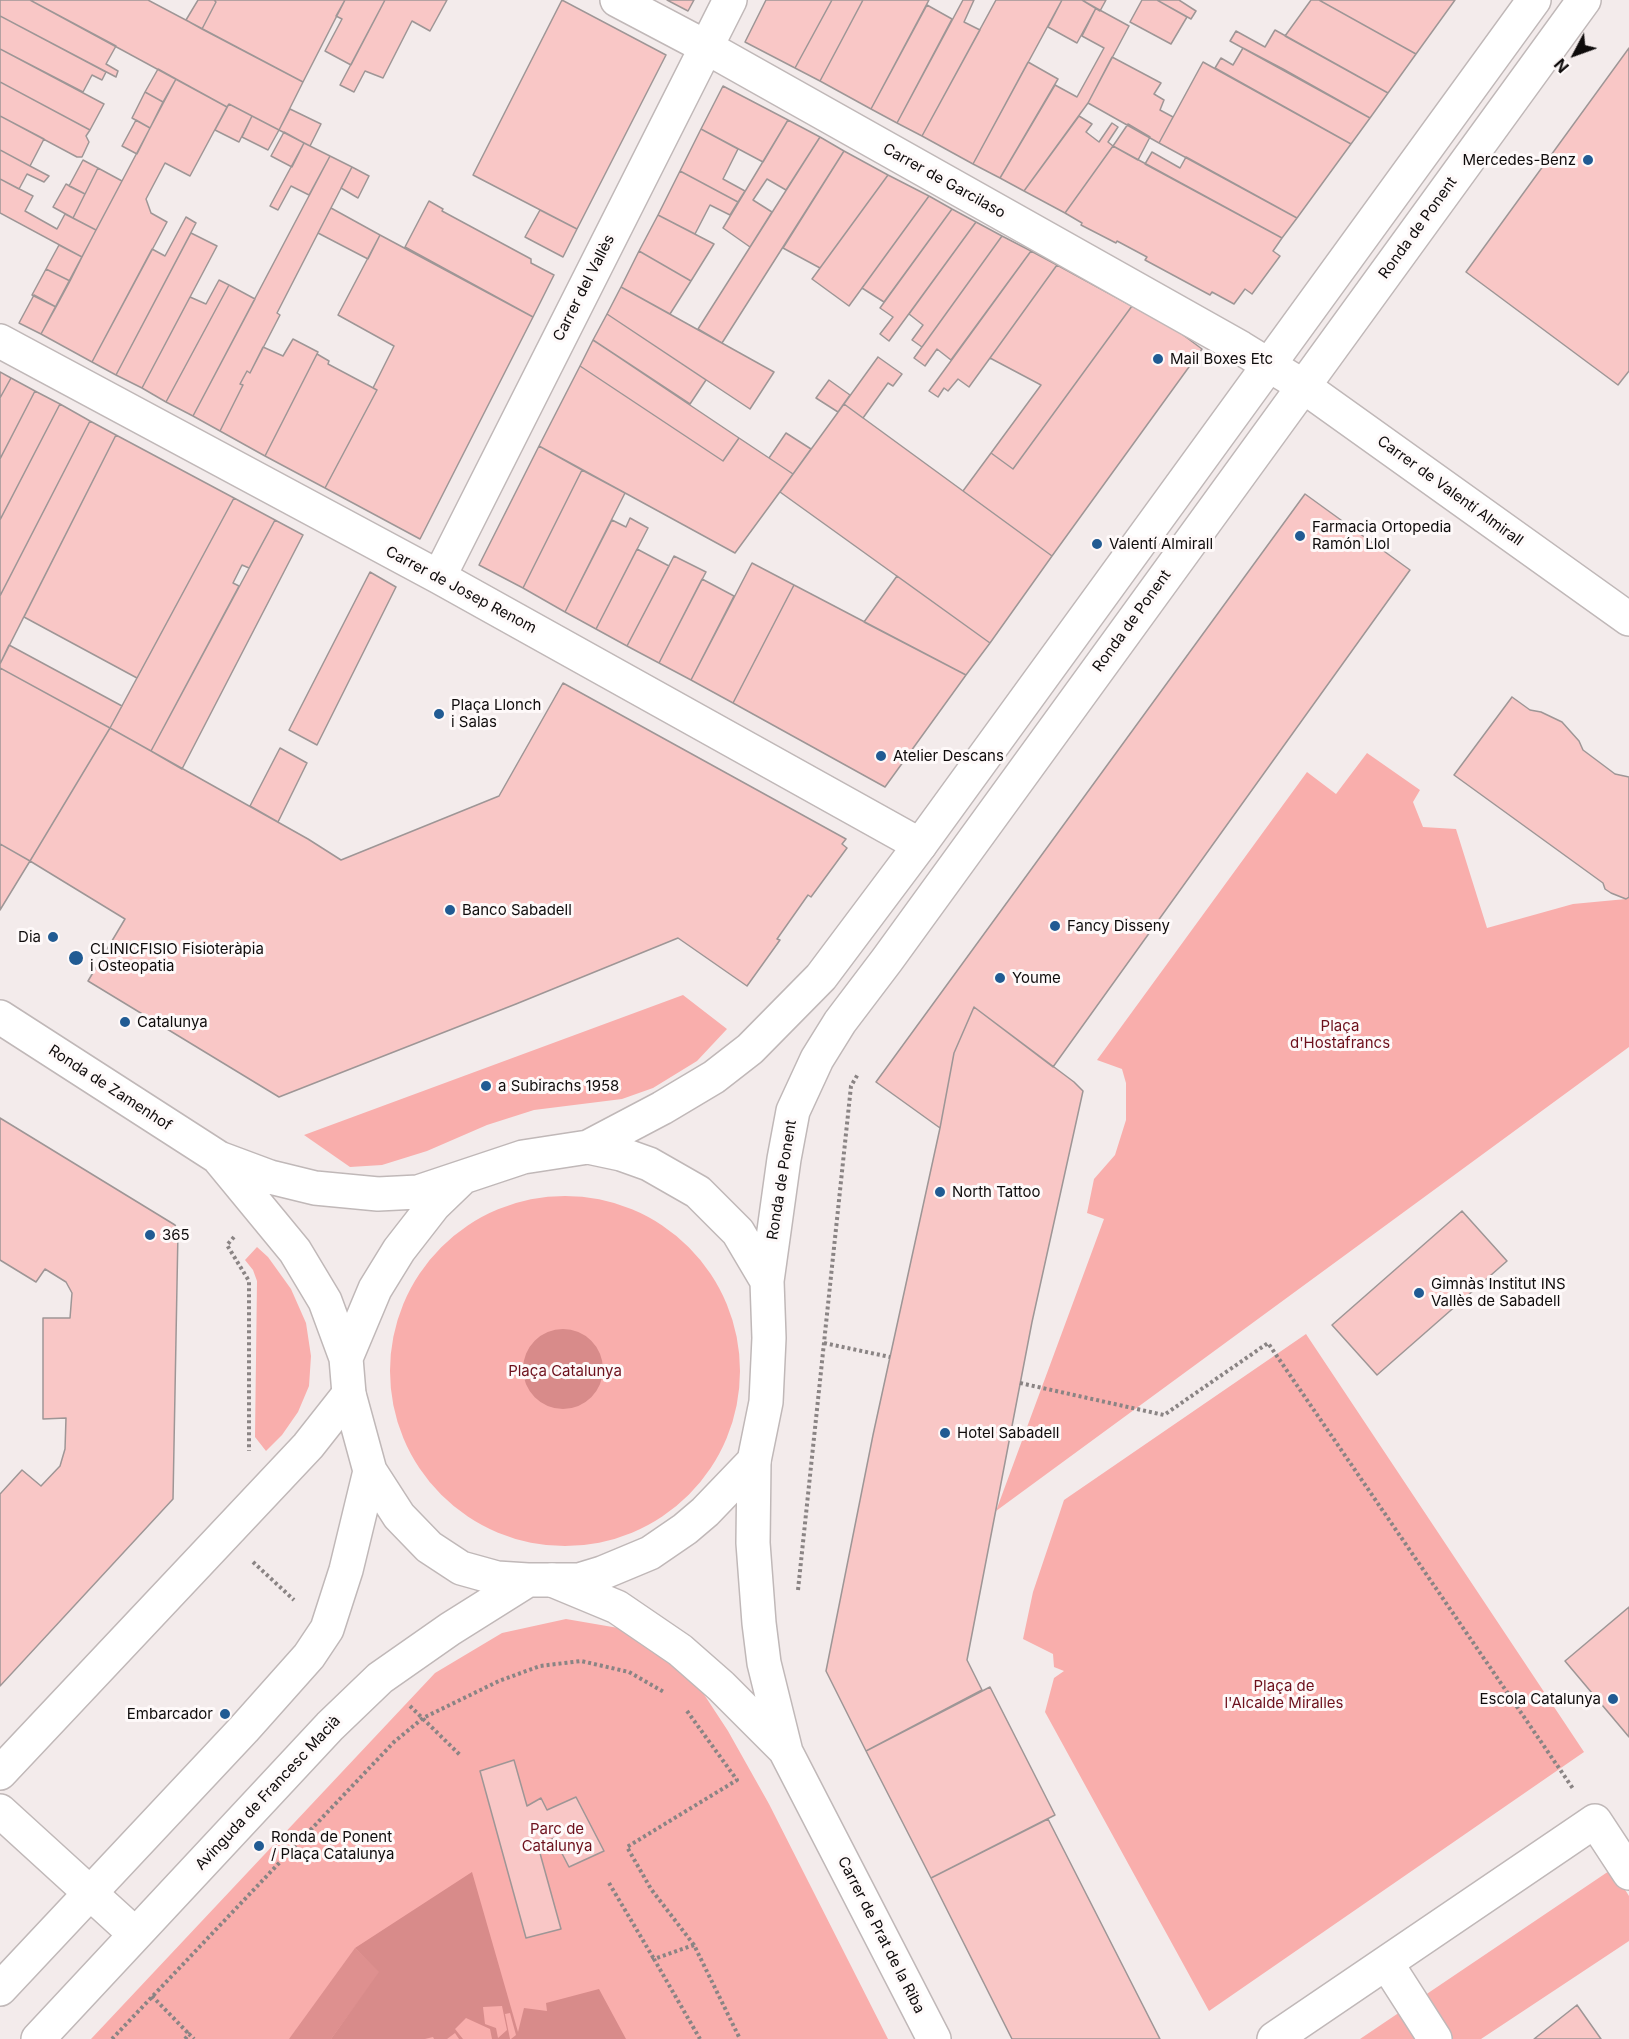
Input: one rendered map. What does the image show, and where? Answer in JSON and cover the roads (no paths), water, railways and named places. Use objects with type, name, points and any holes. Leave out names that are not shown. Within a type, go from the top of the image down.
[{"type":"main road","name":"Carrer de Garcilaso","points":[[617,0],[706,47],[1231,342],[1269,366]]},
{"type":"main road","name":"Carrer del Vallès","points":[[439,577],[730,0]]},
{"type":"main road","points":[[588,1148],[663,1108],[714,1077],[750,1049],[821,977],[1534,0]]},
{"type":"main road","name":"Ronda de Ponent","points":[[754,1461],[766,1402],[767,1281],[784,1159],[793,1111],[817,1059],[840,1022],[1584,0]]},
{"type":"main road","name":"Carrer de Josep Renom","points":[[0,340],[439,577],[920,844]]},
{"type":"main road","name":"Carrer de Valentí Almirall","points":[[1269,366],[1303,386],[1629,619]]},
{"type":"main road","name":"Ronda de Zamenhof","points":[[0,1017],[219,1158],[270,1177],[315,1188],[378,1194],[418,1192],[524,1157],[588,1148]]},
{"type":"main road","points":[[588,1148],[621,1154],[649,1164],[698,1192],[738,1232],[767,1281]]},
{"type":"main road","name":"Ronda de Zamenhof","points":[[219,1158],[294,1251],[325,1301],[346,1358]]},
{"type":"main road","points":[[462,1178],[434,1205],[399,1250],[375,1289],[346,1358],[349,1394],[370,1471],[399,1516],[429,1547],[461,1568],[497,1578],[579,1580],[650,1553],[686,1529],[754,1461]]},
{"type":"main road","points":[[0,1773],[308,1446],[349,1394]]},
{"type":"main road","points":[[754,1461],[753,1543],[759,1623],[764,1663],[786,1752]]},
{"type":"main road","points":[[0,1989],[252,1721],[309,1656],[327,1629],[330,1620],[346,1570],[370,1471]]},
{"type":"main road","points":[[540,1580],[617,1607],[680,1650],[721,1686],[786,1752]]},
{"type":"main road","name":"Avinguda de Francesc Macià","points":[[38,2039],[330,1726],[380,1678],[450,1629],[540,1580]]},
{"type":"main road","name":"Carrer de Prat de la Riba","points":[[786,1752],[934,2039]]},
{"type":"main road","points":[[0,1811],[135,1934]]},
{"type":"main road","points":[[1274,2039],[1595,1821],[1629,1873]]},
{"type":"main road","points":[[1387,1964],[1435,2039]]},
{"type":"place","name":"Mercedes-Benz","points":[[1588,160]]},
{"type":"place","name":"Mail Boxes Etc","points":[[1158,359]]},
{"type":"place","name":"Farmacia Ortopedia Ramón Llol","points":[[1300,536]]},
{"type":"place","name":"Valentí Almirall","points":[[1097,544]]},
{"type":"place","name":"Plaça Llonch i Salas","points":[[439,714]]},
{"type":"place","name":"Atelier Descans","points":[[881,756]]},
{"type":"place","name":"Banco Sabadell","points":[[450,910]]},
{"type":"place","name":"Fancy Disseny","points":[[1055,926]]},
{"type":"place","name":"Dia","points":[[53,937]]},
{"type":"place","name":"CLINICFISIO Fisioteràpia i Osteopatia","points":[[76,958]]},
{"type":"place","name":"Youme","points":[[1000,978]]},
{"type":"place","name":"Catalunya","points":[[125,1022]]},
{"type":"place","name":"a Subirachs 1958","points":[[486,1086]]},
{"type":"place","name":"North Tattoo","points":[[940,1192]]},
{"type":"place","name":"365","points":[[150,1235]]},
{"type":"place","name":"Gimnàs Institut INS Vallès de Sabadell","points":[[1419,1293]]},
{"type":"place","name":"Hotel Sabadell","points":[[945,1433]]},
{"type":"place","name":"Escola Catalunya","points":[[1613,1699]]},
{"type":"place","name":"Embarcador","points":[[225,1714]]},
{"type":"place","name":"Ronda de Ponent / Plaça Catalunya","points":[[259,1846]]},
{"type":"park label","name":"Plaça d'Hostafrancs","points":[[1340,1034]]},
{"type":"park label","name":"Plaça Catalunya","points":[[565,1371]]},
{"type":"park label","name":"Plaça de l'Alcalde Miralles","points":[[1284,1694]]},
{"type":"park label","name":"Parc de Catalunya","points":[[557,1838]]}]
